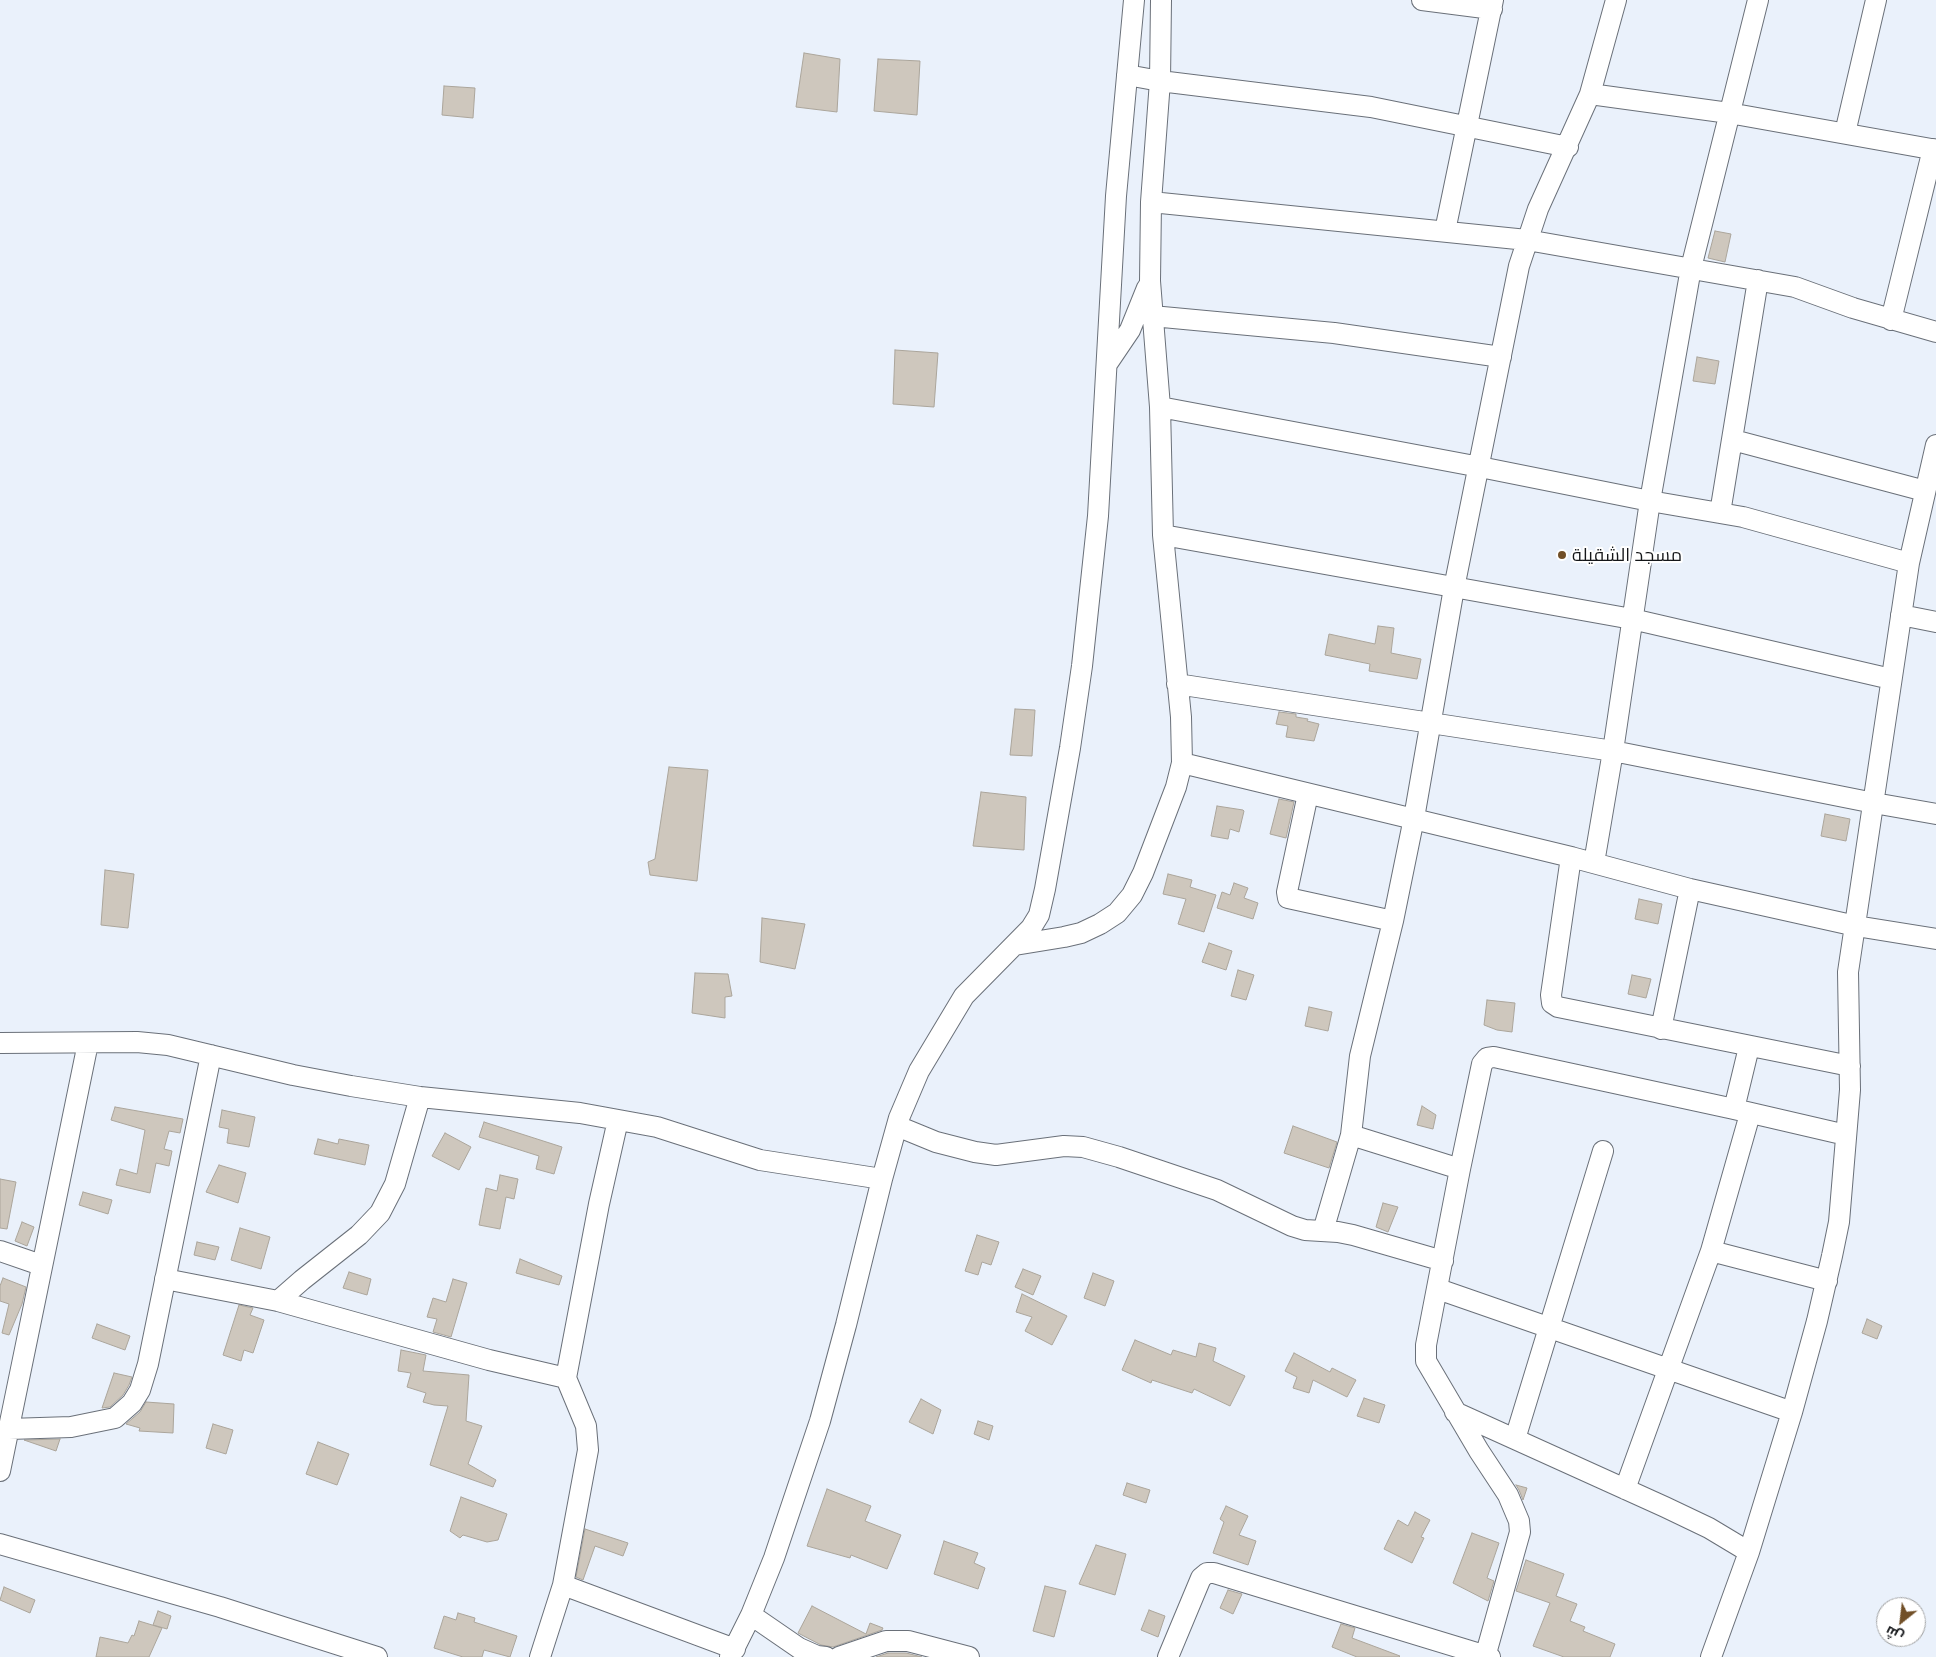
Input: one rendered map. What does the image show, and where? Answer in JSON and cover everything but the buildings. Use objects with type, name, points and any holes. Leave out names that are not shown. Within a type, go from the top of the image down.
[{"type":"street","points":[[563,1585],[732,1653],[751,1615],[784,1532],[820,1421],[882,1179],[897,1126],[919,1071],[964,996],[1031,928],[1039,915],[1070,748],[1082,666],[1098,516],[1116,196],[1134,0]]},
{"type":"street","points":[[1015,945],[1064,938],[1080,933],[1100,924],[1117,913],[1132,895],[1143,873],[1176,787],[1182,763],[1181,717],[1163,535],[1160,407],[1150,281],[1151,202],[1160,81],[1161,0]]},
{"type":"street","points":[[1422,0],[1492,4],[1445,231]]},
{"type":"street","points":[[1323,1231],[1351,1135],[1360,1056],[1414,818],[1454,588],[1480,467],[1519,266],[1538,209],[1590,94],[1616,0]]},
{"type":"street","points":[[1594,863],[1613,751],[1650,501],[1691,268],[1758,0]]},
{"type":"street","points":[[1845,133],[1876,0]]},
{"type":"street","points":[[1127,75],[1160,81],[1352,104],[1568,146]]},
{"type":"street","points":[[1590,94],[1729,113],[1934,149],[1891,320]]},
{"type":"street","points":[[1151,202],[1527,240],[1758,280],[1815,293],[1853,308],[1936,332]]},
{"type":"street","points":[[1720,513],[1758,280]]},
{"type":"street","points":[[1107,364],[1130,330],[1150,281]]},
{"type":"street","points":[[1152,316],[1334,333],[1501,357]]},
{"type":"street","points":[[1160,407],[1720,513],[1767,523],[1909,563]]},
{"type":"street","points":[[1733,440],[1925,491]]},
{"type":"street","points":[[1711,1657],[1750,1552],[1792,1412],[1827,1281],[1838,1222],[1850,1090],[1848,972],[1909,563],[1936,445]]},
{"type":"street","points":[[1163,535],[1632,619],[1891,679]]},
{"type":"street","points":[[1901,615],[1936,622]]},
{"type":"street","points":[[1177,684],[1613,751],[1936,814]]},
{"type":"street","points":[[1182,763],[1571,857],[1690,890],[1856,926],[1936,939]]},
{"type":"street","points":[[1308,794],[1286,892],[1288,898],[1392,921]]},
{"type":"street","points":[[1571,857],[1551,995],[1552,1003],[1558,1008],[1850,1066]]},
{"type":"street","points":[[1661,1028],[1690,890]]},
{"type":"street","points":[[0,1043],[152,1043],[168,1045],[303,1077],[420,1097],[530,1108],[657,1126],[760,1160],[882,1179]]},
{"type":"street","points":[[0,1470],[9,1429],[8,1384],[41,1265],[88,1043]]},
{"type":"street","points":[[1625,1489],[1711,1251],[1742,1111],[1749,1047]]},
{"type":"street","points":[[9,1429],[71,1427],[115,1418],[132,1403],[140,1390],[148,1364],[211,1055]]},
{"type":"street","points":[[1168,1657],[1201,1578],[1207,1572],[1487,1656],[1520,1532],[1519,1521],[1508,1495],[1455,1412],[1426,1361],[1426,1345],[1482,1064],[1487,1058],[1494,1057],[1846,1135]]},
{"type":"street","points":[[278,1301],[359,1235],[380,1213],[395,1184],[420,1097]]},
{"type":"street","points":[[540,1657],[563,1585],[588,1450],[586,1426],[566,1378],[618,1120]]},
{"type":"street","points":[[897,1126],[936,1142],[974,1152],[996,1155],[1064,1146],[1083,1147],[1217,1190],[1292,1226],[1306,1230],[1353,1235],[1443,1261]]},
{"type":"street","points":[[1351,1135],[1460,1169]]},
{"type":"street","points":[[1515,1439],[1603,1151]]},
{"type":"street","points":[[0,1251],[41,1265]]},
{"type":"street","points":[[1711,1251],[1827,1281]]},
{"type":"street","points":[[165,1279],[278,1301],[470,1355],[566,1378]]},
{"type":"street","points":[[1438,1289],[1792,1412]]},
{"type":"street","points":[[1455,1412],[1709,1528],[1750,1552]]},
{"type":"street","points":[[0,1544],[220,1607],[377,1657]]},
{"type":"street","points":[[751,1615],[799,1648],[817,1656],[826,1657]]},
{"type":"street","points":[[839,1657],[886,1640],[908,1641],[969,1657]]},
{"type":"place","name":"مسجد الشقيلة","points":[[1562,555]]}]
